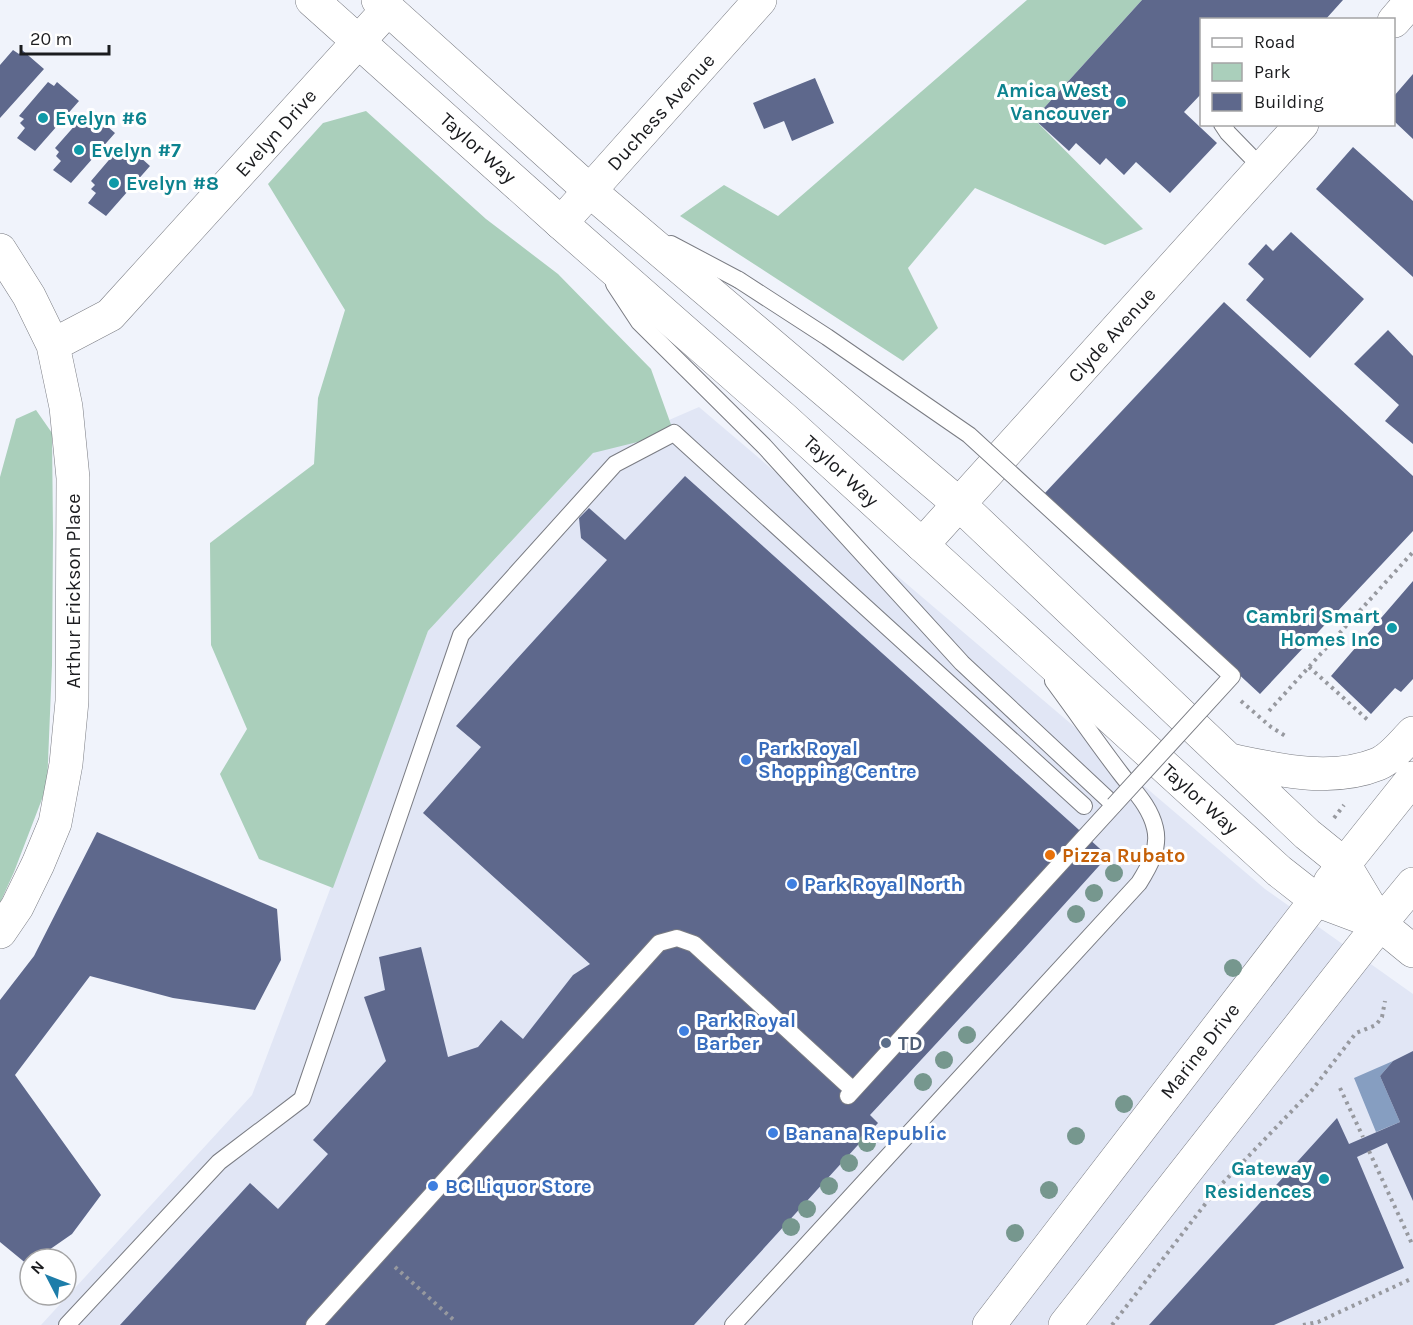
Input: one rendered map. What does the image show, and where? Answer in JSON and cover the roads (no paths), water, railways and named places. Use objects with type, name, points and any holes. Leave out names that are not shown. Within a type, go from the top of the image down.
[{"type":"main road","name":"Taylor Way","points":[[312,0],[801,434],[1279,871],[1316,900],[1380,924],[1413,951]]},
{"type":"main road","name":"Duchess Avenue","points":[[561,223],[760,0]]},
{"type":"main road","name":"Taylor Way","points":[[383,4],[590,191],[959,504],[1307,834],[1344,864],[1380,924]]},
{"type":"main road","name":"Evelyn Drive","points":[[53,345],[110,315],[359,42],[383,4]]},
{"type":"main road","name":"Clyde Avenue","points":[[922,545],[1300,126]]},
{"type":"main road","name":"Arthur Erickson Place","points":[[0,250],[29,296],[53,345],[66,407],[73,478],[72,701],[66,764],[55,823],[39,864],[17,907],[0,932]]},
{"type":"main road","points":[[1230,760],[1286,772],[1320,774],[1349,771],[1379,763],[1400,747],[1413,733]]},
{"type":"main road","name":"Marine Drive","points":[[989,1325],[1316,900],[1413,778]]},
{"type":"main road","points":[[1065,1325],[1413,884]]},
{"type":"lane","points":[[1223,126],[1263,169]]},
{"type":"lane","points":[[314,1325],[659,942],[677,938],[694,944],[851,1093],[1232,676],[969,435],[740,280],[625,220]]},
{"type":"lane","points":[[589,246],[639,322],[764,446],[962,663],[1114,805]]},
{"type":"lane","points":[[67,1325],[219,1162],[302,1100],[461,635],[615,464],[674,434],[1084,806]]},
{"type":"lane","points":[[733,1325],[1139,883],[1150,867],[1155,849],[1156,829],[1146,804],[1121,775],[1013,626]]},
{"type":"water","points":[[1393,1061],[1380,1076],[1400,1122],[1376,1132],[1354,1078]]},
{"type":"place","name":"Amica West Vancouver","points":[[1121,102]]},
{"type":"place","name":"Evelyn #6","points":[[43,118]]},
{"type":"place","name":"Evelyn #7","points":[[79,150]]},
{"type":"place","name":"Evelyn #8","points":[[114,183]]},
{"type":"place","name":"Cambri Smart Homes Inc","points":[[1392,628]]},
{"type":"place","name":"Park Royal Shopping Centre","points":[[746,760]]},
{"type":"place","name":"Pizza Rubato","points":[[1050,855]]},
{"type":"place","name":"Park Royal North","points":[[792,884]]},
{"type":"place","name":"Park Royal Barber","points":[[684,1031]]},
{"type":"place","name":"TD","points":[[886,1043]]},
{"type":"place","name":"Banana Republic","points":[[773,1133]]},
{"type":"place","name":"Gateway Residences","points":[[1324,1179]]},
{"type":"place","name":"BC Liquor Store","points":[[433,1186]]}]
